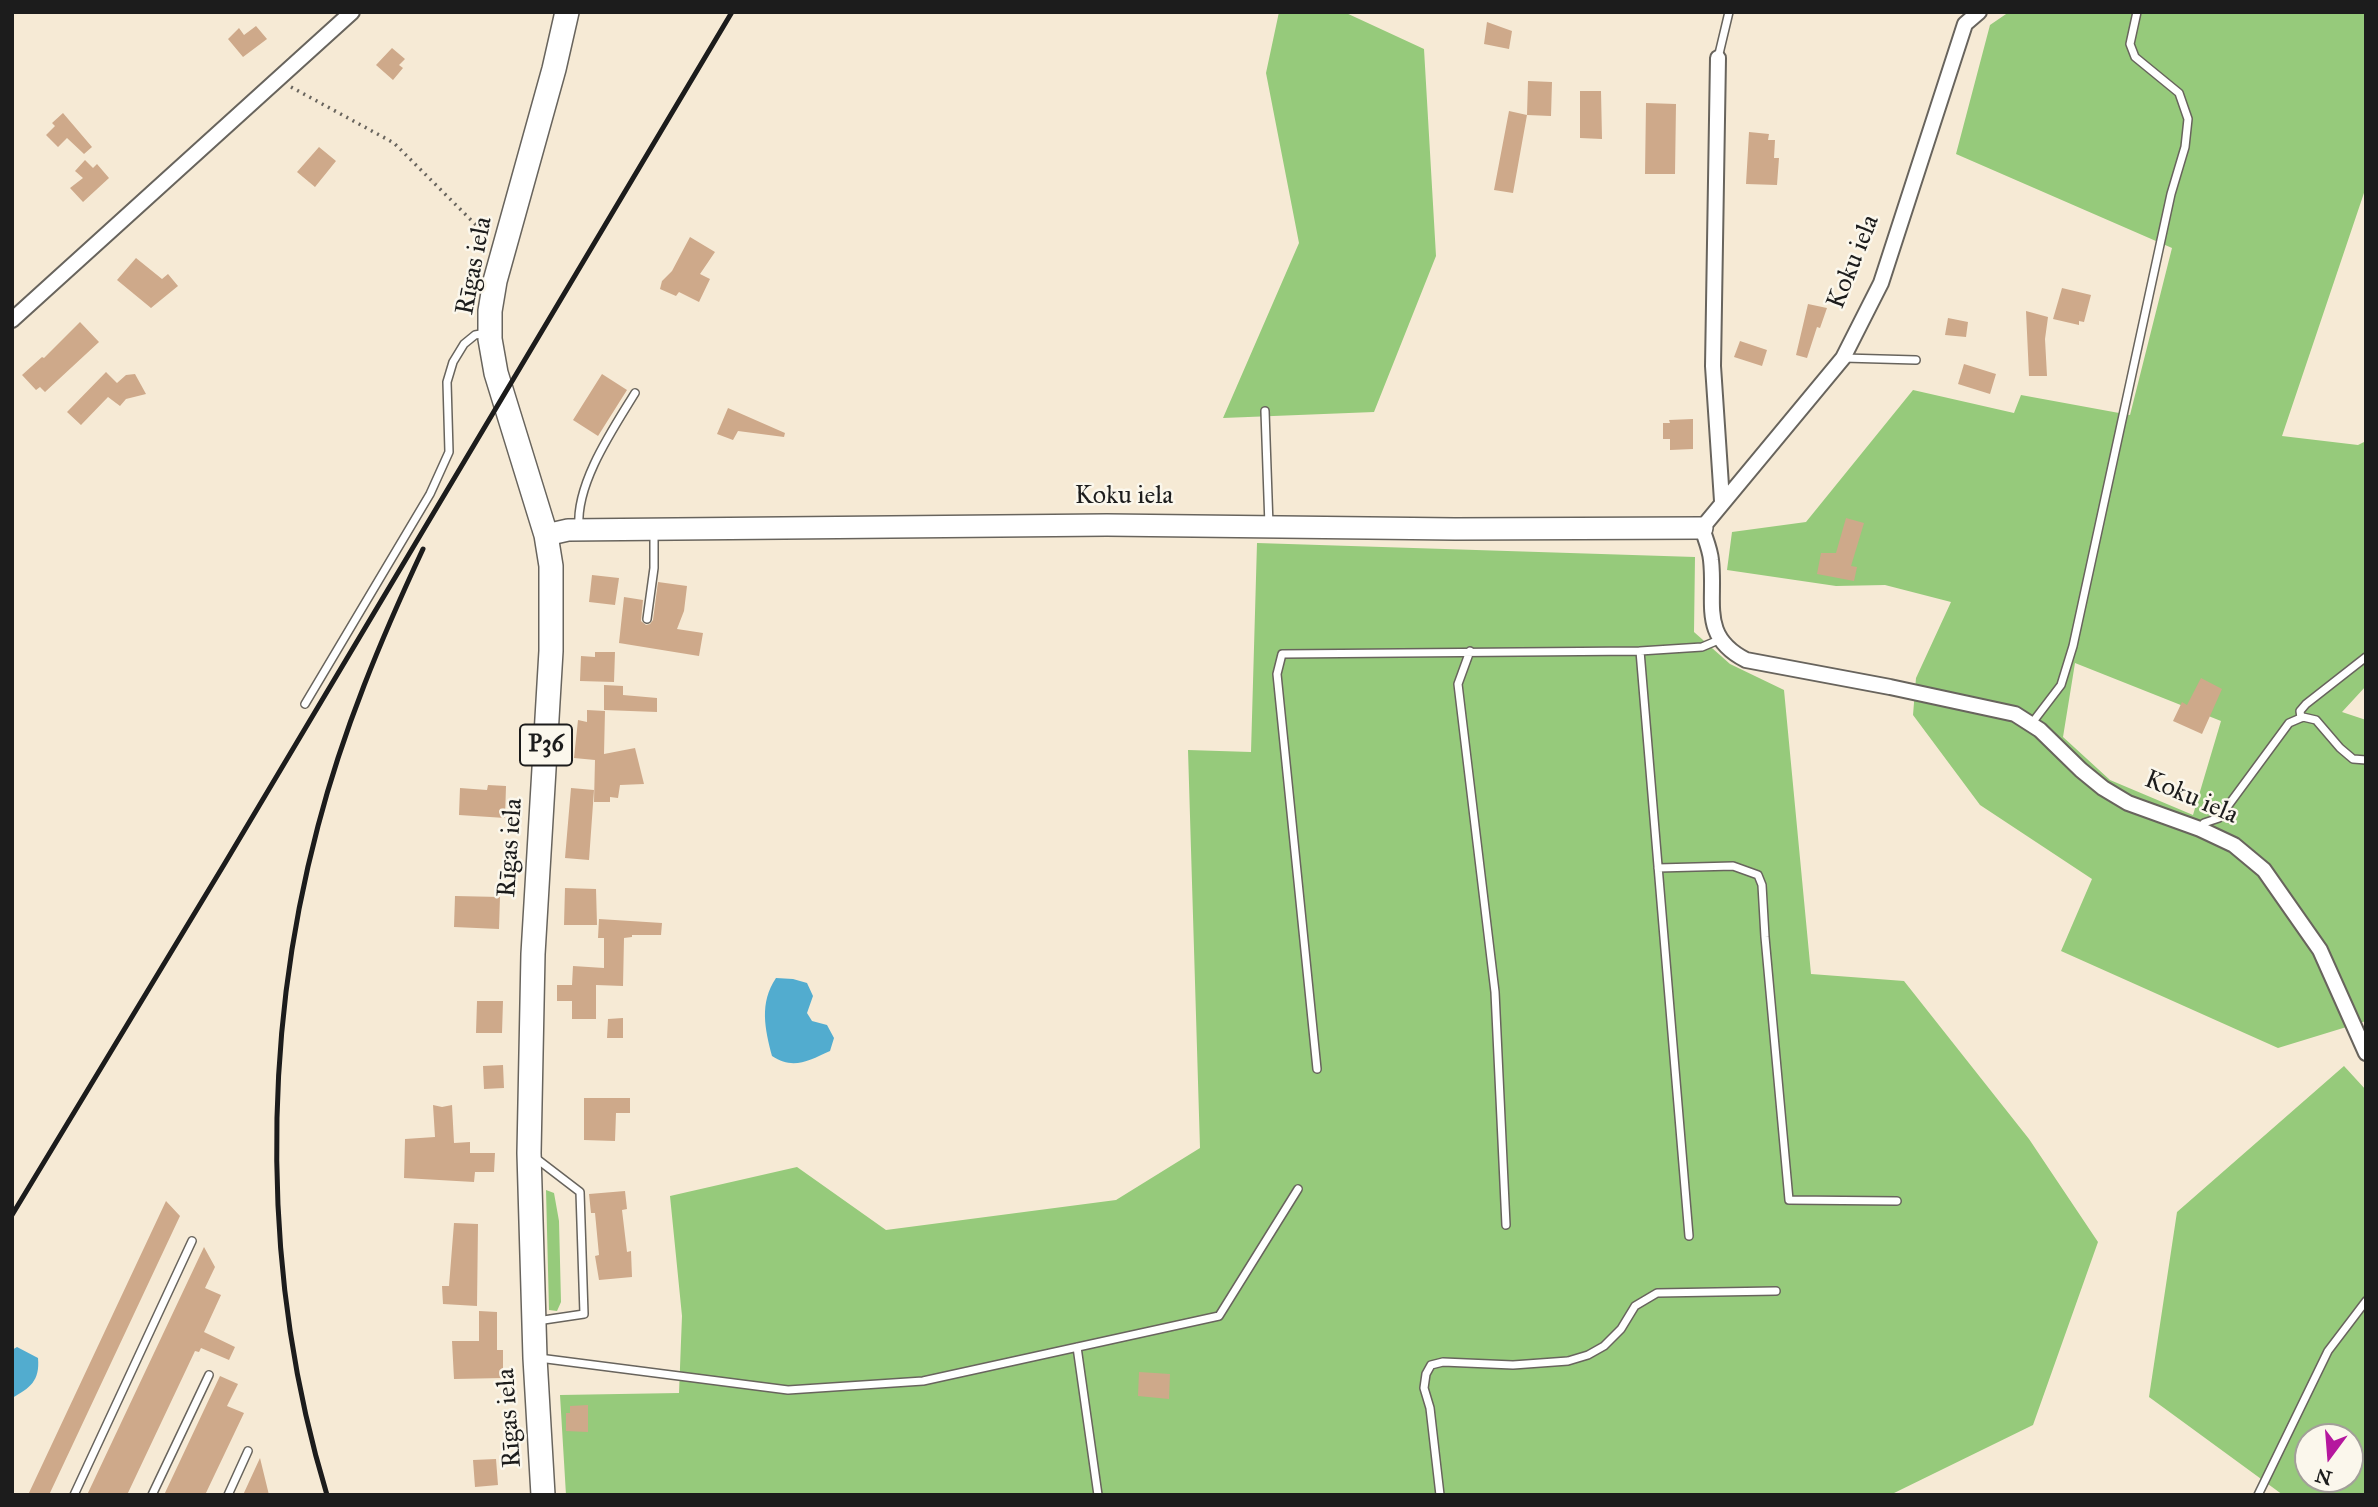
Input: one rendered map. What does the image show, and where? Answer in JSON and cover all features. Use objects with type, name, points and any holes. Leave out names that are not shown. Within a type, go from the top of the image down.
[{"type":"main road","name":"Rīgas iela","points":[[543,1495],[533,1322],[530,1153],[533,954],[551,651],[551,566],[546,535],[496,373],[490,311],[503,252],[554,69],[567,12]]},
{"type":"street","points":[[12,320],[352,12]]},
{"type":"street","name":"Koku iela","points":[[546,535],[580,530],[1107,525],[1702,528],[1843,358],[1881,284],[1965,24],[1979,12]]},
{"type":"street","points":[[1718,58],[1713,366],[1722,501]]},
{"type":"street","points":[[1702,528],[1711,559],[1711,612],[1721,639]]},
{"type":"street","name":"Koku iela","points":[[1721,639],[1731,652],[1761,664],[1890,687],[2015,714],[2032,723],[2103,788],[2128,803],[2200,829],[2234,845],[2264,870],[2319,950],[2366,1053]]},
{"type":"lane","points":[[1718,58],[1728,12]]},
{"type":"lane","points":[[2032,723],[2061,685],[2073,646],[2171,194],[2185,147],[2188,119],[2179,93],[2135,57],[2130,44],[2137,12]]},
{"type":"lane","points":[[305,704],[430,494],[449,452],[447,382],[453,362],[464,344],[475,335],[490,332]]},
{"type":"lane","points":[[1843,358],[1916,360]]},
{"type":"lane","points":[[580,530],[579,516],[593,467],[635,393]]},
{"type":"lane","points":[[1265,411],[1269,527]]},
{"type":"lane","points":[[647,619],[654,568],[654,529]]},
{"type":"lane","points":[[1317,1069],[1277,674],[1282,654],[1640,651],[1702,647],[1721,639]]},
{"type":"lane","points":[[1470,651],[1458,684],[1495,992],[1506,1225]]},
{"type":"lane","points":[[1640,651],[1689,1236]]},
{"type":"lane","points":[[2301,718],[2300,711],[2306,704],[2366,657]]},
{"type":"lane","points":[[2200,829],[2204,823],[2219,818],[2289,723],[2304,716],[2316,720],[2353,759],[2366,760]]},
{"type":"lane","points":[[1658,867],[1732,866],[1758,876],[1762,885],[1789,1200],[1897,1201]]},
{"type":"lane","points":[[530,1153],[580,1192],[584,1314],[533,1322]]},
{"type":"lane","points":[[535,1358],[789,1390],[923,1381],[1219,1316],[1298,1189]]},
{"type":"lane","points":[[74,1495],[192,1241]]},
{"type":"lane","points":[[1440,1495],[1430,1408],[1424,1388],[1426,1374],[1431,1365],[1443,1362],[1513,1365],[1568,1361],[1588,1355],[1604,1346],[1621,1329],[1635,1306],[1657,1293],[1776,1291]]},
{"type":"lane","points":[[2258,1495],[2328,1351],[2366,1301]]},
{"type":"lane","points":[[1077,1347],[1098,1495]]},
{"type":"lane","points":[[152,1495],[209,1376]]},
{"type":"lane","points":[[228,1495],[248,1451]]},
{"type":"path","points":[[276,80],[394,143],[503,252]]},
{"type":"green space","points":[[1279,12],[1344,12],[1424,49],[1436,256],[1374,412],[1223,418],[1299,243],[1266,73]]},
{"type":"green space","points":[[2009,12],[2366,12],[2366,187],[2282,436],[2358,445],[2366,441],[2366,686],[2342,712],[2366,720],[2366,1021],[2278,1048],[2061,951],[2092,879],[1980,805],[1913,715],[1916,678],[1951,602],[1885,585],[1836,586],[1727,570],[1732,532],[1806,522],[1913,390],[2014,413],[2021,395],[2130,415],[2172,248],[1956,154],[1990,25]],"holes":[[[2075,663],[2221,721],[2193,815],[2110,780],[2063,737]]]},
{"type":"green space","points":[[1257,543],[1695,557],[1694,632],[1730,664],[1784,690],[1811,974],[1904,981],[2029,1139],[2098,1242],[2033,1425],[1890,1495],[566,1495],[560,1395],[679,1393],[682,1316],[670,1196],[797,1167],[886,1230],[1116,1200],[1200,1148],[1188,750],[1251,752]]},
{"type":"green space","points":[[2344,1066],[2366,1090],[2366,1495],[2283,1495],[2149,1397],[2177,1212]]},
{"type":"green space","points":[[546,1190],[554,1193],[559,1221],[561,1302],[557,1311],[549,1310]]},
{"type":"water","points":[[776,978],[807,983],[813,996],[807,1013],[812,1021],[827,1025],[834,1038],[830,1051],[801,1063],[787,1063],[772,1056],[765,1007]]},
{"type":"water","points":[[17,1347],[38,1358],[38,1366],[32,1383],[12,1398],[12,1350]]},
{"type":"building","points":[[1487,22],[1512,31],[1509,49],[1484,44]]},
{"type":"building","points":[[256,26],[267,39],[243,57],[228,39],[239,28],[244,35]]},
{"type":"building","points":[[392,48],[405,59],[399,65],[403,68],[393,80],[376,65]]},
{"type":"building","points":[[1528,81],[1552,82],[1551,116],[1527,115]]},
{"type":"building","points":[[1580,91],[1601,91],[1602,139],[1580,138]]},
{"type":"building","points":[[1646,103],[1676,104],[1675,174],[1645,174]]},
{"type":"building","points":[[1509,111],[1527,115],[1513,193],[1494,190]]},
{"type":"building","points":[[63,113],[92,147],[84,154],[67,138],[58,147],[46,135],[55,126],[52,123]]},
{"type":"building","points":[[1749,132],[1769,134],[1768,140],[1775,140],[1774,158],[1779,158],[1777,185],[1746,184]]},
{"type":"building","points":[[319,147],[336,161],[315,187],[297,172]]},
{"type":"building","points":[[85,160],[93,168],[97,164],[109,178],[83,202],[70,188],[83,178],[75,171]]},
{"type":"building","points":[[690,237],[715,252],[700,274],[710,279],[699,302],[679,292],[676,296],[660,289],[662,281],[672,271]]},
{"type":"building","points":[[136,258],[162,279],[168,274],[178,286],[151,308],[117,280]]},
{"type":"building","points":[[2062,288],[2091,295],[2084,322],[2079,321],[2079,325],[2053,319]]},
{"type":"building","points":[[1808,304],[1827,308],[1820,328],[1817,327],[1807,358],[1796,355]]},
{"type":"building","points":[[2026,311],[2048,317],[2045,339],[2047,376],[2029,376]]},
{"type":"building","points":[[1948,318],[1968,322],[1966,337],[1945,335]]},
{"type":"building","points":[[80,322],[99,342],[45,392],[40,387],[36,390],[22,375],[44,358]]},
{"type":"building","points":[[1740,341],[1767,350],[1762,366],[1734,357]]},
{"type":"building","points":[[1964,364],[1996,374],[1990,394],[1958,384]]},
{"type":"building","points":[[106,372],[117,383],[126,375],[135,374],[146,394],[126,399],[120,406],[108,397],[81,425],[67,412]]},
{"type":"building","points":[[602,374],[627,390],[598,436],[573,420]]},
{"type":"building","points":[[728,408],[785,433],[784,437],[738,431],[733,440],[717,434]]},
{"type":"building","points":[[1693,419],[1693,449],[1670,450],[1670,439],[1663,439],[1663,423],[1670,423],[1669,420]]},
{"type":"building","points":[[1846,518],[1864,523],[1851,566],[1857,567],[1854,581],[1817,574],[1821,553],[1836,553]]},
{"type":"building","points":[[592,575],[619,578],[615,605],[589,602]]},
{"type":"building","points":[[658,582],[687,586],[684,611],[677,629],[703,633],[699,656],[619,643],[624,597],[643,600],[641,621],[646,625],[650,624],[653,620]]},
{"type":"building","points":[[595,652],[615,652],[614,682],[580,681],[581,656],[595,657]]},
{"type":"building","points":[[2201,678],[2222,689],[2202,734],[2173,721],[2182,702],[2187,705]]},
{"type":"building","points":[[604,685],[623,686],[623,695],[657,698],[657,712],[604,710]]},
{"type":"building","points":[[587,710],[605,711],[604,754],[635,748],[644,784],[620,785],[618,798],[610,797],[610,802],[594,802],[595,760],[574,758],[578,720],[587,722]]},
{"type":"building","points":[[488,785],[506,786],[505,818],[459,815],[460,788],[487,790]]},
{"type":"building","points":[[571,788],[594,790],[589,860],[565,858]]},
{"type":"building","points":[[565,888],[596,889],[597,925],[564,925]]},
{"type":"building","points":[[455,896],[500,897],[499,929],[454,927]]},
{"type":"building","points":[[599,919],[662,923],[661,935],[632,935],[624,938],[623,986],[596,985],[596,1019],[572,1019],[572,1001],[557,1001],[557,985],[572,985],[573,966],[604,968],[604,938],[598,938]]},
{"type":"building","points":[[477,1001],[503,1001],[502,1033],[476,1033]]},
{"type":"building","points":[[623,1018],[623,1038],[607,1038],[608,1019]]},
{"type":"building","points":[[503,1065],[504,1088],[484,1089],[483,1066]]},
{"type":"building","points":[[584,1098],[630,1098],[630,1113],[616,1113],[615,1141],[584,1140]]},
{"type":"building","points":[[433,1105],[452,1105],[454,1143],[470,1142],[470,1153],[495,1153],[494,1172],[475,1172],[474,1182],[404,1178],[405,1139],[435,1137]]},
{"type":"building","points":[[625,1191],[627,1209],[622,1210],[627,1252],[631,1251],[632,1277],[599,1280],[595,1256],[599,1255],[595,1213],[591,1213],[589,1194]]},
{"type":"building","points":[[166,1201],[180,1216],[49,1495],[28,1495]]},
{"type":"building","points":[[454,1223],[478,1224],[477,1306],[443,1304],[442,1286],[449,1286]]},
{"type":"building","points":[[204,1247],[215,1267],[205,1288],[221,1295],[204,1332],[235,1347],[229,1360],[201,1348],[199,1352],[195,1351],[127,1495],[87,1495]]},
{"type":"building","points":[[479,1311],[497,1312],[497,1350],[503,1350],[503,1378],[454,1379],[452,1341],[479,1341]]},
{"type":"building","points":[[1139,1372],[1170,1374],[1169,1399],[1138,1396]]},
{"type":"building","points":[[220,1376],[238,1384],[227,1406],[244,1413],[205,1495],[164,1495]]},
{"type":"building","points":[[588,1405],[588,1432],[566,1431],[566,1413],[570,1413],[570,1406]]},
{"type":"building","points":[[260,1458],[269,1495],[243,1495]]},
{"type":"building","points":[[496,1459],[498,1485],[475,1487],[473,1460]]},
{"type":"railway","points":[[12,1215],[732,12]]},
{"type":"railway","points":[[327,1495],[306,1414],[290,1330],[281,1246],[277,1161],[279,1076],[286,991],[299,908],[328,790],[364,685],[423,549]]}]
